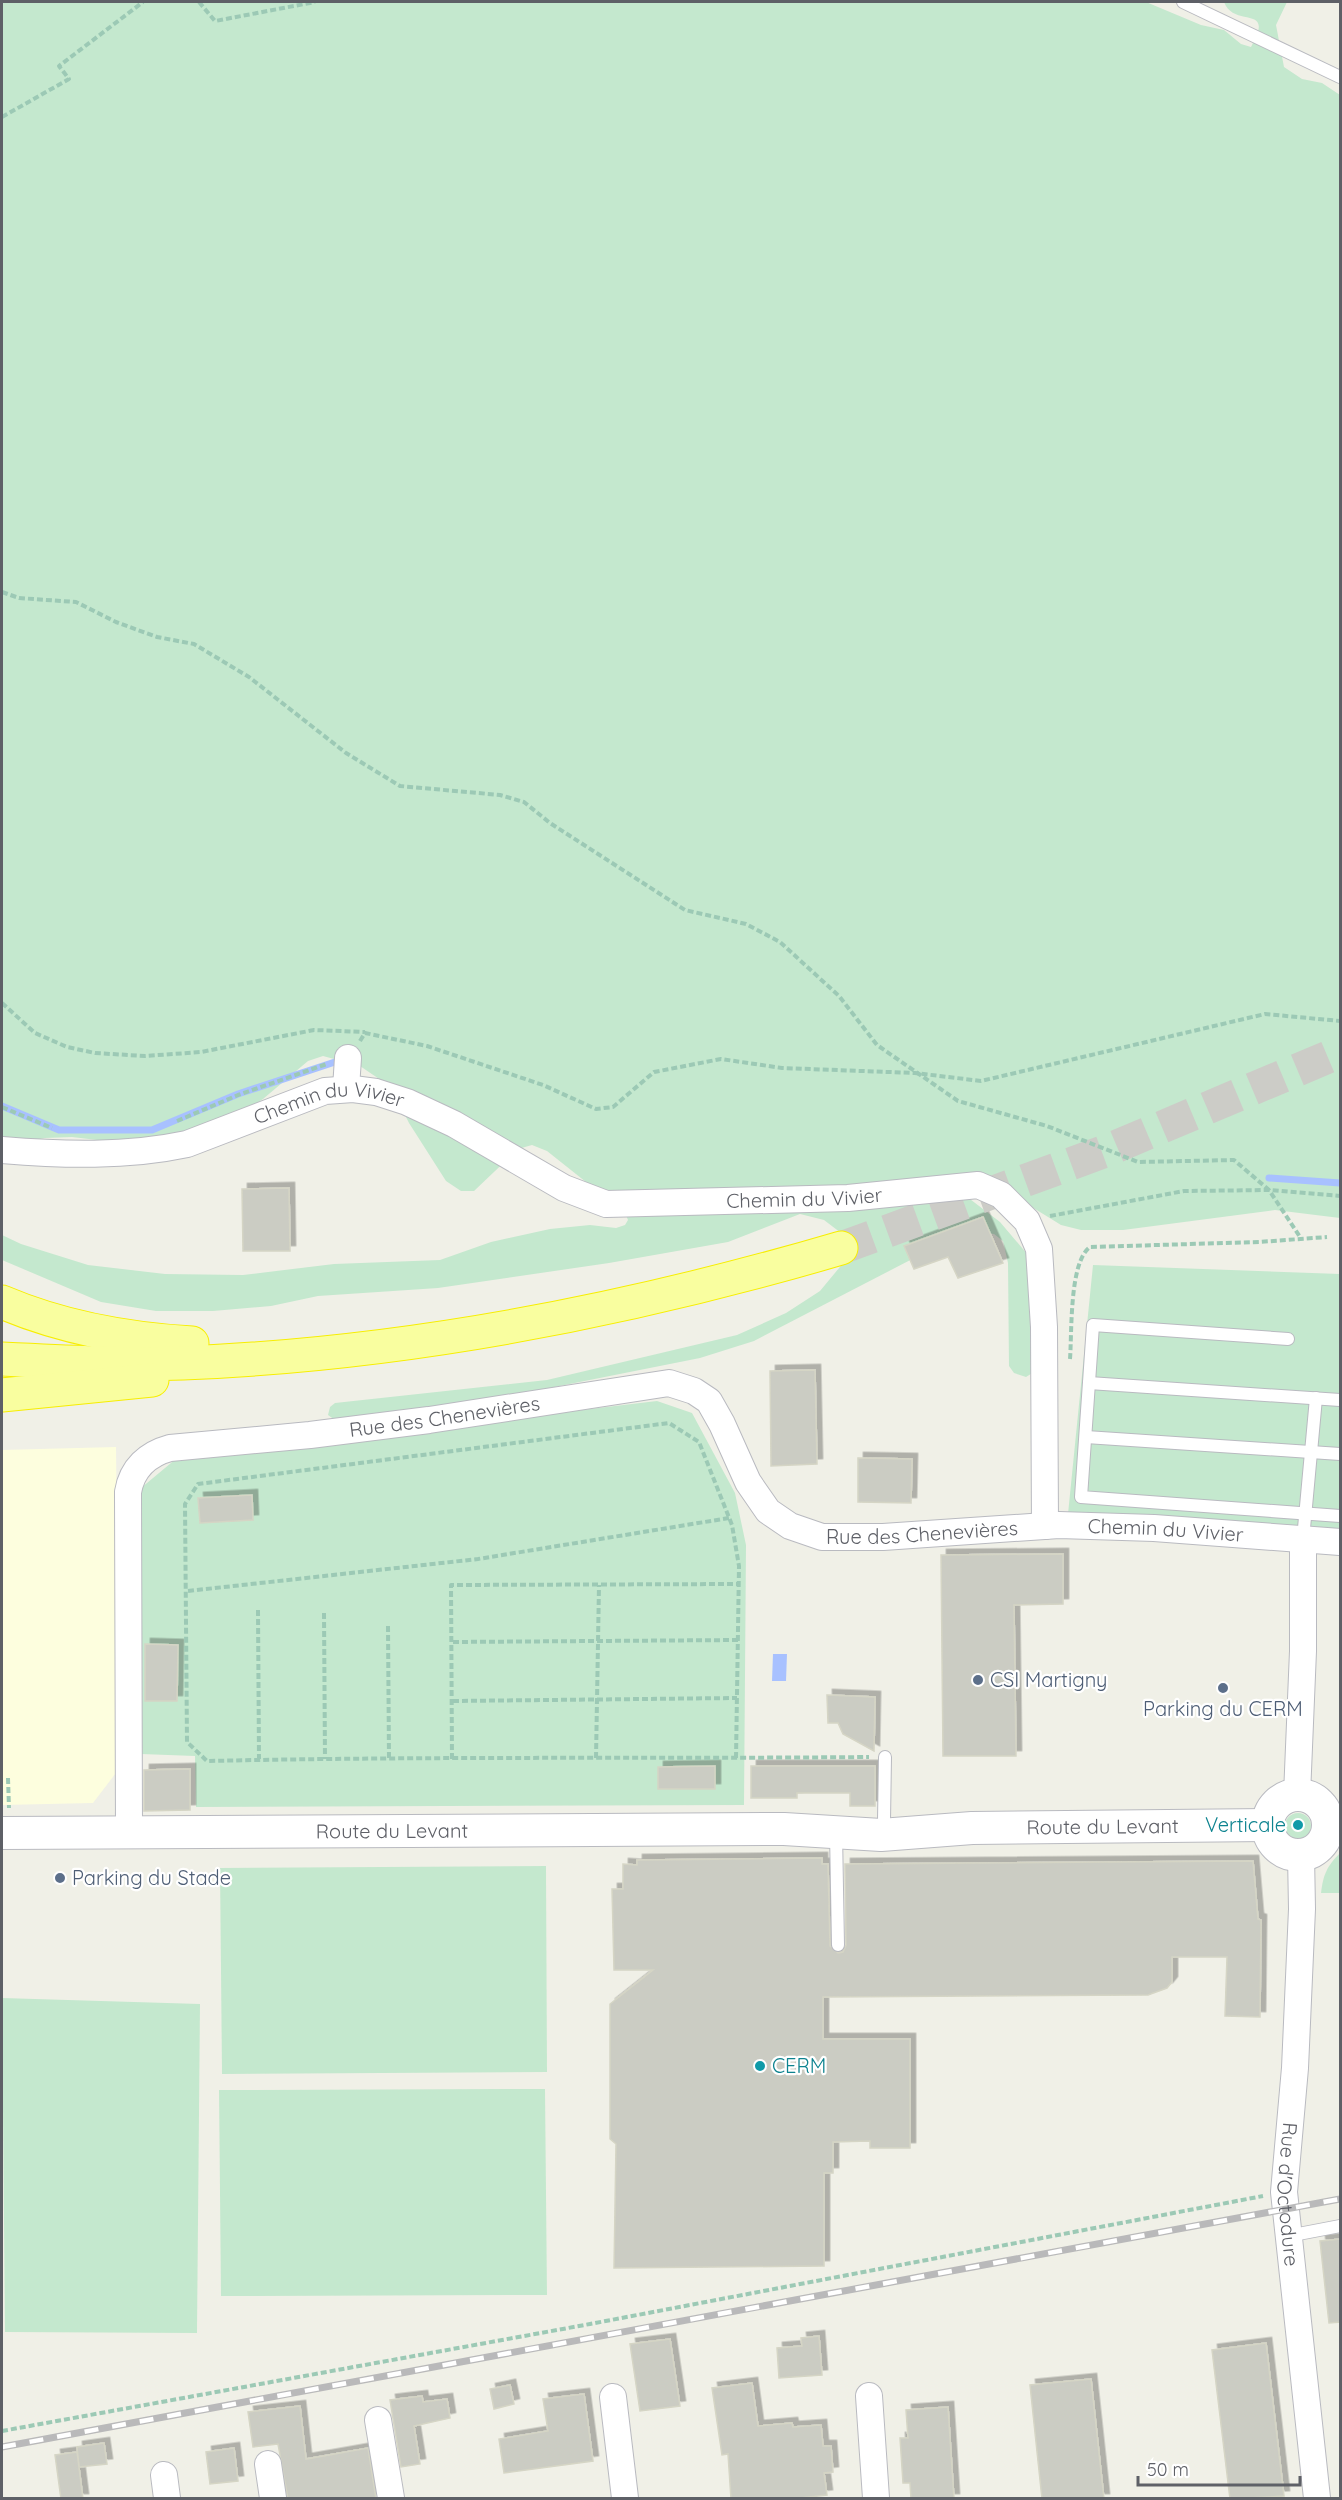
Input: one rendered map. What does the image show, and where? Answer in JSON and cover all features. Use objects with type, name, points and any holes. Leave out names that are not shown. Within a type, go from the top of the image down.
[{"type":"highway","points":[[2,1359],[182,1363],[322,1352],[472,1334],[608,1309],[738,1278],[841,1248]]},
{"type":"highway","points":[[2,1302],[68,1326],[99,1333],[152,1341],[322,1352]]},
{"type":"highway","points":[[2,1395],[203,1374],[322,1352]]},
{"type":"street","points":[[346,1088],[348,1058]]},
{"type":"street","name":"Chemin du Vivier","points":[[2,1150],[70,1154],[137,1153],[165,1149],[187,1144],[325,1091],[346,1088],[383,1094],[428,1111],[539,1175],[595,1202],[848,1198],[978,1185],[1001,1195],[1027,1221],[1039,1249],[1044,1307],[1045,1526],[1154,1528],[1341,1542]]},
{"type":"street","name":"Rue des Chenevières","points":[[129,1832],[128,1491],[136,1470],[145,1460],[160,1450],[310,1435],[528,1407],[669,1383],[694,1391],[709,1401],[756,1497],[773,1515],[805,1532],[841,1539],[1045,1526]]},
{"type":"street","points":[[1298,1795],[1303,1651],[1303,1539]]},
{"type":"street","points":[[1298,1795],[1310,1797],[1321,1805],[1334,1825],[1322,1845],[1310,1853],[1301,1855],[1281,1849],[1270,1836],[1268,1825],[1270,1814],[1277,1804],[1286,1798],[1298,1795]]},
{"type":"street","name":"Route du Levant","points":[[5,1824],[129,1832],[784,1829],[836,1828],[884,1821],[972,1828]]},
{"type":"street","name":"Route du Levant","points":[[836,1828],[890,1835],[972,1828],[1268,1825]]},
{"type":"street","name":"Rue d'Octodure","points":[[1301,1855],[1302,1909],[1293,2112],[1284,2192],[1317,2499]]},
{"type":"street","points":[[870,2396],[876,2499]]},
{"type":"street","points":[[613,2397],[625,2499]]},
{"type":"street","points":[[378,2420],[391,2499]]},
{"type":"street","points":[[268,2464],[273,2499]]},
{"type":"lane","points":[[1184,2],[1341,77]]},
{"type":"lane","points":[[1288,1339],[1093,1325],[1081,1497],[1341,1516]]},
{"type":"lane","points":[[1089,1383],[1341,1400]]},
{"type":"lane","points":[[1303,1539],[1316,1398]]},
{"type":"lane","points":[[1086,1437],[1341,1454]]},
{"type":"lane","points":[[884,1821],[885,1757]]},
{"type":"lane","points":[[836,1828],[838,1945]]},
{"type":"lane","points":[[1288,2236],[1341,2226]]},
{"type":"path","points":[[2,117],[69,79],[59,66],[143,2]]},
{"type":"path","points":[[199,2],[215,21],[315,2]]},
{"type":"path","points":[[2,592],[19,598],[76,602],[116,622],[157,637],[194,644],[249,677],[346,753],[400,786],[500,795],[524,802],[550,823],[685,910],[746,924],[780,942],[839,996],[878,1045],[958,1101],[1047,1126],[1138,1162],[1234,1160],[1269,1190],[1300,1237]]},
{"type":"path","points":[[2,1004],[35,1033],[67,1047],[95,1053],[146,1056],[201,1052],[314,1030],[365,1032],[438,1049],[543,1085],[596,1109],[613,1107],[654,1072],[721,1059],[782,1068],[915,1073],[981,1081],[1265,1014],[1341,1022]]},
{"type":"path","points":[[173,1122],[314,1067],[348,1058],[365,1032]]},
{"type":"path","points":[[2,1107],[58,1131]]},
{"type":"path","points":[[1027,1221],[1184,1191],[1269,1190],[1341,1196]]},
{"type":"path","points":[[1259,1242],[1300,1237],[1328,1237]]},
{"type":"path","points":[[736,1758],[739,1566],[729,1518],[699,1442],[669,1423],[198,1484],[185,1504],[188,1591],[187,1742],[207,1761],[325,1759],[736,1758],[885,1757]]},
{"type":"path","points":[[188,1591],[478,1559],[729,1518]]},
{"type":"path","points":[[596,1758],[599,1584]]},
{"type":"path","points":[[452,1759],[451,1585],[739,1584]]},
{"type":"path","points":[[258,1610],[259,1760]]},
{"type":"path","points":[[324,1612],[325,1759]]},
{"type":"path","points":[[388,1626],[389,1759]]},
{"type":"path","points":[[453,1642],[738,1640]]},
{"type":"path","points":[[453,1701],[737,1698]]},
{"type":"path","points":[[5,1824],[8,1778]]},
{"type":"path","points":[[2,2431],[520,2337],[1284,2192]]},
{"type":"shaded area","points":[[2,2],[1146,2],[1201,25],[1224,30],[1241,44],[1251,47],[1259,25],[1251,18],[1229,10],[1224,2],[1287,2],[1276,25],[1284,67],[1302,79],[1322,83],[1340,95],[1340,1218],[1275,1210],[1123,1230],[1081,1230],[1061,1225],[975,1172],[965,1174],[962,1193],[1000,1222],[1028,1255],[1034,1372],[1026,1377],[1014,1373],[1009,1366],[1008,1263],[1003,1241],[994,1234],[976,1232],[947,1241],[754,1341],[700,1358],[489,1400],[335,1420],[328,1415],[330,1407],[335,1403],[547,1380],[737,1335],[786,1313],[820,1291],[849,1256],[845,1236],[824,1220],[800,1214],[728,1242],[609,1263],[438,1288],[318,1296],[271,1306],[213,1311],[156,1311],[101,1302],[2,1260],[2,1235],[21,1244],[88,1265],[165,1274],[243,1275],[334,1264],[440,1260],[491,1242],[550,1229],[590,1225],[616,1228],[625,1225],[628,1220],[625,1213],[547,1151],[532,1145],[518,1149],[474,1191],[461,1191],[446,1181],[409,1123],[391,1087],[360,1066],[323,1056],[308,1061],[263,1099],[229,1121],[190,1135],[114,1142],[72,1137],[45,1138],[20,1143],[2,1140]]},
{"type":"shaded area","points":[[1093,1265],[1340,1274],[1340,1532],[1068,1514]]},
{"type":"shaded area","points":[[657,1401],[692,1413],[735,1493],[746,1545],[744,1805],[196,1807],[195,1756],[141,1754],[141,1488],[177,1458]]},
{"type":"shaded area","points":[[116,1447],[119,1769],[93,1803],[2,1805],[2,1450]]},
{"type":"shaded area","points":[[1298,1813],[1307,1817],[1311,1826],[1307,1835],[1298,1839],[1289,1835],[1285,1826],[1289,1817]]},
{"type":"shaded area","points":[[1340,1853],[1340,1893],[1321,1893],[1326,1871]]},
{"type":"shaded area","points":[[546,1866],[547,2072],[222,2074],[220,1868]]},
{"type":"shaded area","points":[[2,1998],[200,2004],[197,2333],[5,2332]]},
{"type":"shaded area","points":[[545,2089],[547,2295],[221,2296],[219,2090]]},
{"type":"water","points":[[773,1654],[787,1654],[786,1681],[772,1681]]},
{"type":"building","points":[[289,1188],[290,1251],[243,1251],[242,1189]]},
{"type":"building","points":[[983,1217],[1003,1263],[958,1278],[948,1257],[914,1269],[904,1246]]},
{"type":"building","points":[[815,1370],[817,1464],[771,1466],[770,1371]]},
{"type":"building","points":[[858,1458],[912,1459],[911,1503],[858,1502]]},
{"type":"building","points":[[252,1495],[253,1520],[200,1523],[198,1498]]},
{"type":"building","name":"CSI Martigny","points":[[1063,1554],[1063,1604],[1014,1605],[1016,1756],[943,1756],[941,1555]]},
{"type":"building","points":[[145,1644],[178,1645],[177,1701],[145,1701]]},
{"type":"building","points":[[827,1695],[875,1697],[874,1751],[843,1734],[838,1723],[828,1723]]},
{"type":"building","points":[[715,1766],[715,1789],[658,1789],[658,1767]]},
{"type":"building","points":[[751,1766],[875,1766],[875,1806],[850,1806],[850,1793],[797,1793],[797,1798],[751,1798]]},
{"type":"building","points":[[190,1769],[190,1810],[144,1811],[144,1770]]},
{"type":"building","name":"CERM","points":[[822,1858],[822,1864],[828,1864],[830,1946],[838,1953],[843,1952],[846,1945],[845,1864],[1253,1861],[1258,1919],[1261,1920],[1260,2017],[1225,2016],[1227,1957],[1172,1957],[1172,1982],[1167,1988],[1148,1995],[823,1997],[823,2039],[910,2039],[910,2148],[870,2148],[870,2141],[833,2142],[833,2173],[824,2173],[824,2266],[614,2268],[616,2144],[610,2139],[610,2004],[653,1970],[614,1970],[612,1889],[623,1889],[623,1864],[637,1865],[637,1860]]},
{"type":"building","points":[[1341,2239],[1341,2322],[1329,2323],[1320,2241]]},
{"type":"building","points":[[819,2336],[822,2375],[779,2378],[777,2348],[802,2346],[801,2338]]},
{"type":"building","points":[[670,2339],[680,2406],[640,2411],[630,2344]]},
{"type":"building","points":[[1266,2343],[1284,2496],[1230,2499],[1212,2350]]},
{"type":"building","points":[[1091,2379],[1104,2499],[1042,2499],[1030,2385]]},
{"type":"building","points":[[752,2383],[758,2426],[792,2423],[793,2427],[821,2425],[823,2446],[831,2446],[833,2472],[824,2473],[827,2495],[791,2499],[731,2499],[728,2454],[722,2455],[712,2388]]},
{"type":"building","points":[[510,2385],[514,2404],[494,2409],[490,2389]]},
{"type":"building","points":[[584,2394],[593,2461],[504,2473],[499,2439],[548,2431],[543,2399]]},
{"type":"building","points":[[422,2396],[423,2402],[447,2399],[450,2418],[414,2426],[420,2464],[401,2467],[390,2400]]},
{"type":"building","points":[[300,2406],[306,2459],[368,2448],[376,2499],[288,2499],[278,2444],[253,2447],[248,2412]]},
{"type":"building","points":[[948,2407],[954,2499],[911,2499],[910,2483],[903,2483],[900,2438],[908,2438],[906,2410]]},
{"type":"building","points":[[104,2443],[107,2464],[79,2467],[77,2447]]},
{"type":"building","points":[[234,2448],[238,2481],[210,2484],[206,2452]]},
{"type":"building","points":[[77,2452],[83,2499],[61,2499],[55,2455]]},
{"type":"waterway","points":[[2,1106],[59,1130],[152,1130],[238,1094],[341,1060]]},
{"type":"waterway","points":[[1269,1178],[1340,1183]]},
{"type":"tunnel","points":[[841,1248],[1103,1152],[1340,1052]]},
{"type":"railway","points":[[2,2447],[1340,2199]]},
{"type":"place","name":"CSI Martigny","points":[[978,1680]]},
{"type":"place","name":"Parking du CERM","points":[[1223,1688]]},
{"type":"place","name":"Verticale","points":[[1298,1825]]},
{"type":"place","name":"Parking du Stade","points":[[60,1878]]},
{"type":"place","name":"CERM","points":[[760,2066]]}]
